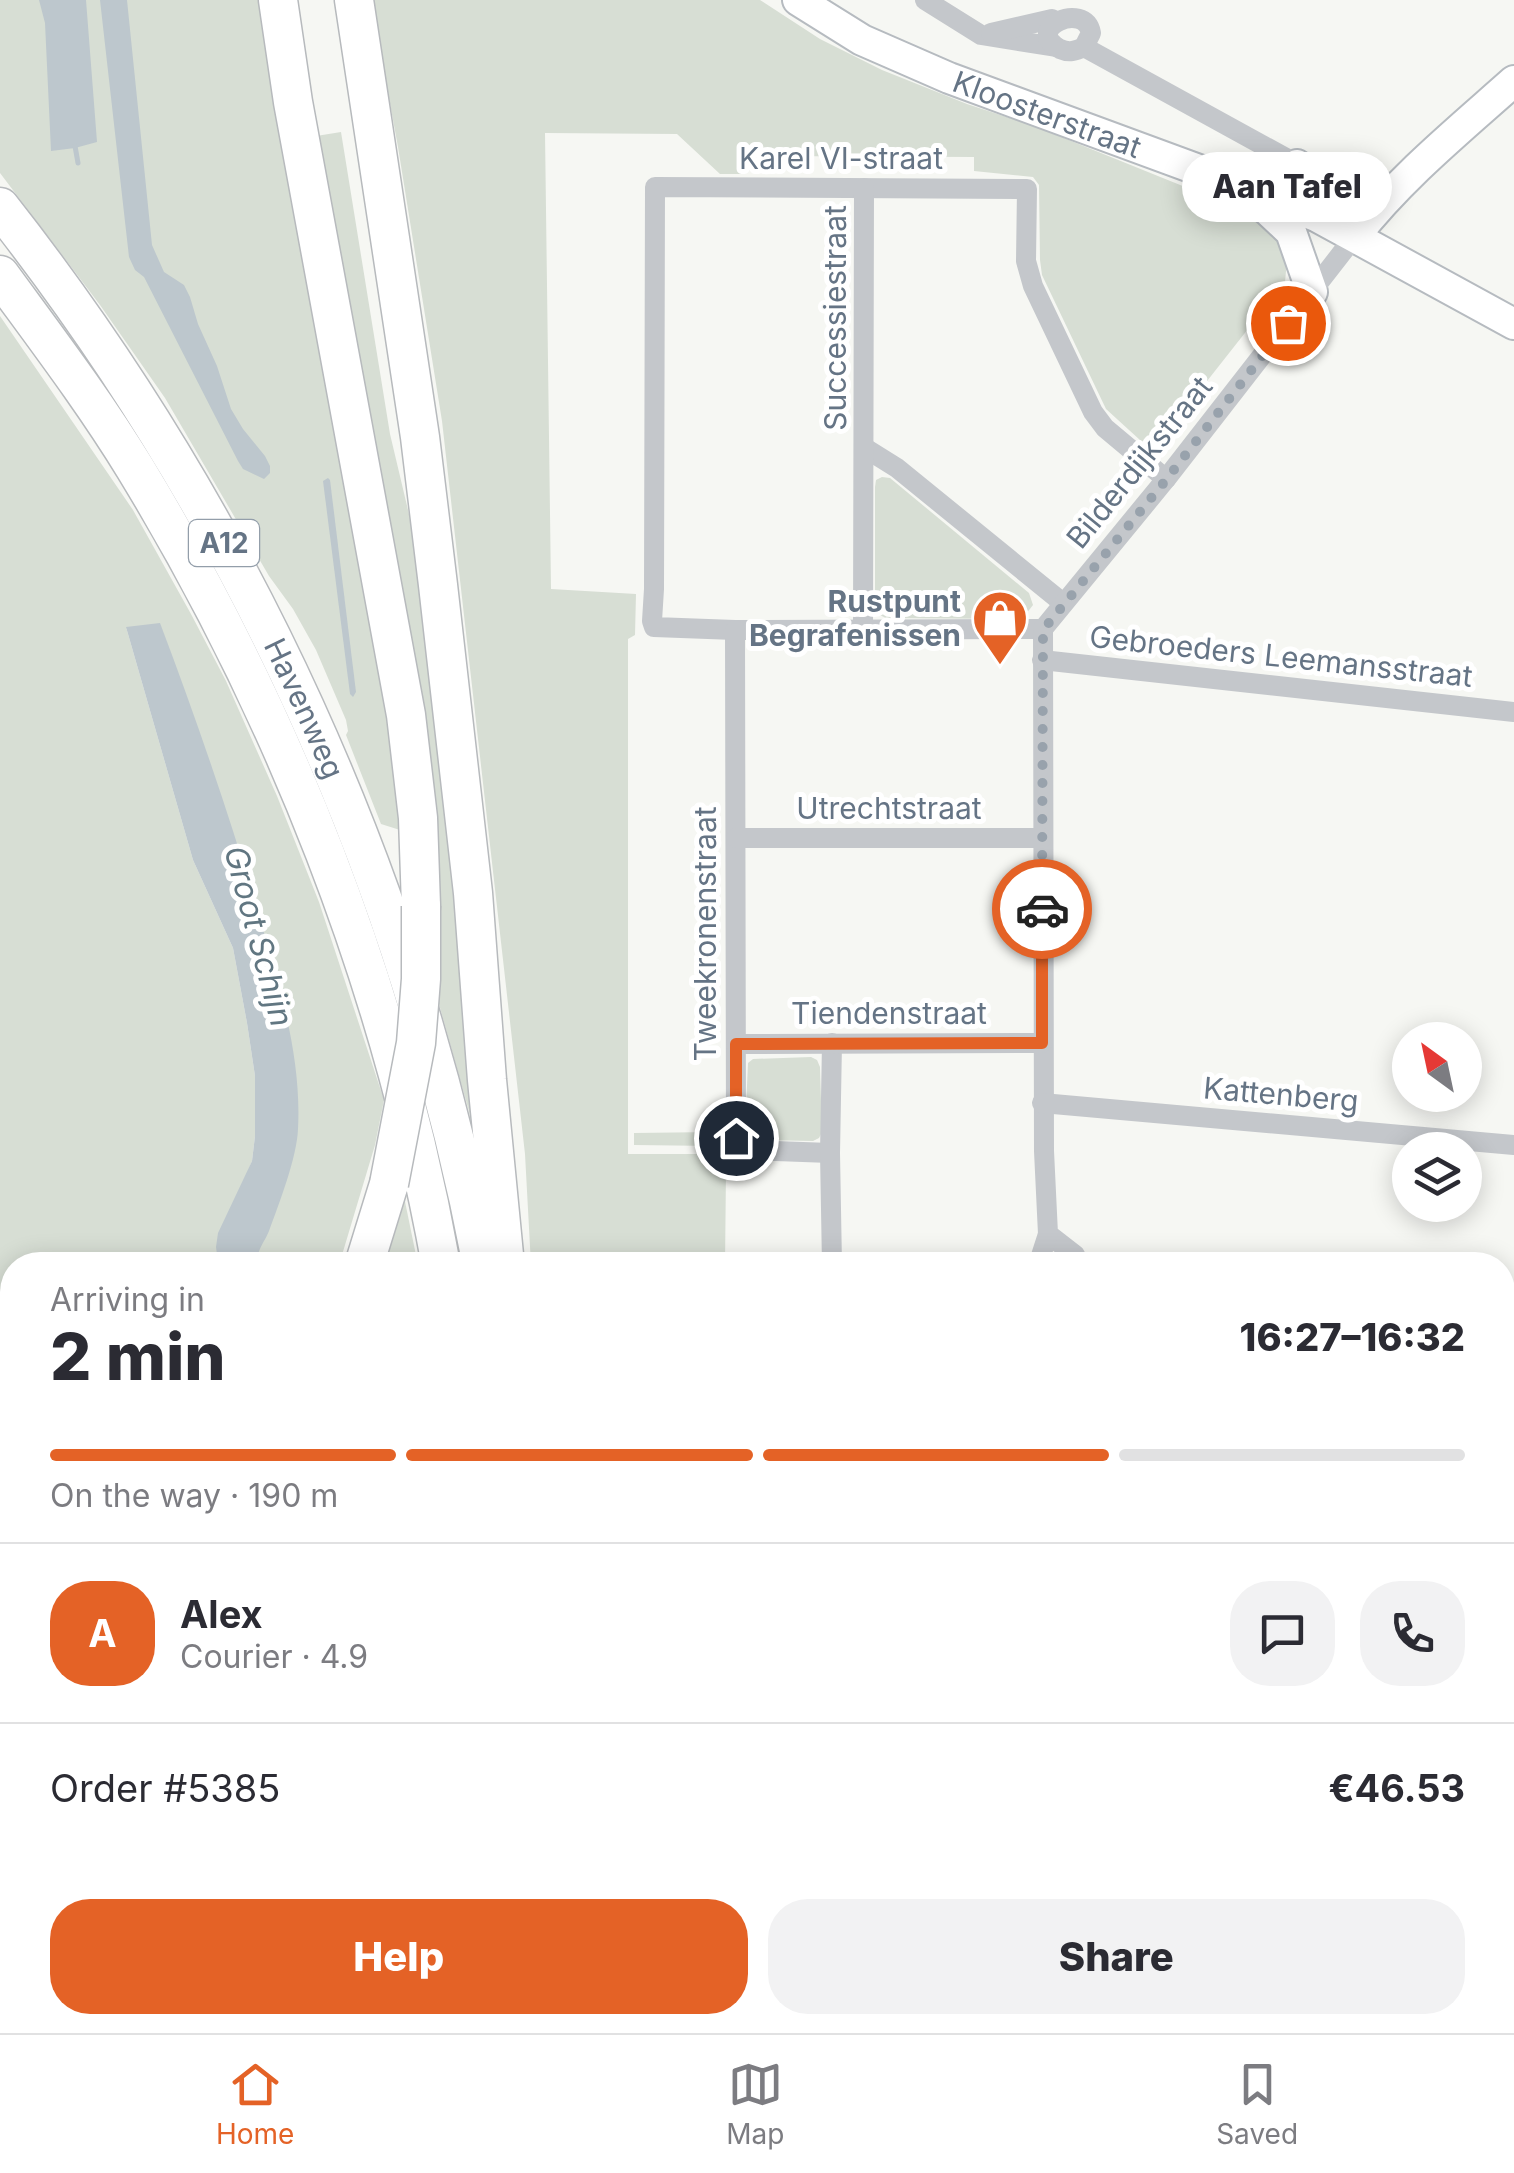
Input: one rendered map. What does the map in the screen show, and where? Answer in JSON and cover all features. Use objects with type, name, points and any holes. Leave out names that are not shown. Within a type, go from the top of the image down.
[{"type":"highway","points":[[278,0],[293,102],[406,715],[418,818],[421,979],[416,1044],[388,1184],[368,1252]]},
{"type":"highway","points":[[354,0],[420,437],[438,584],[474,911],[504,1252]]},
{"type":"highway","name":"Havenweg","points":[[0,207],[88,327],[164,442],[216,528],[282,656],[359,832],[398,939],[451,1124],[479,1252]]},
{"type":"highway","name":"Havenweg","points":[[0,275],[134,466],[211,604],[290,767],[352,927],[390,1048],[439,1252]]},
{"type":"main road","name":"Kloosterstraat","points":[[798,0],[862,40],[948,78],[1318,217],[1514,324]]},
{"type":"main road","points":[[1355,236],[1377,208],[1514,80]]},
{"type":"main road","points":[[1280,202],[1296,185],[1297,164]]},
{"type":"main road","points":[[1244,187],[1290,232],[1312,292]]},
{"type":"street","points":[[926,0],[981,35],[1070,52],[1084,46],[1091,27],[1081,5],[1052,18],[981,35]]},
{"type":"street","points":[[1052,18],[1049,33],[1056,47]]},
{"type":"street","points":[[1084,46],[1377,208]]},
{"type":"street","name":"Karel VI-straat","points":[[734,630],[654,626],[652,621],[654,187],[1027,188],[1026,261],[1033,286],[1067,358],[1105,428],[1166,480]]},
{"type":"street","name":"Successiestraat","points":[[863,630],[864,188]]},
{"type":"street","name":"Bilderdijkstraat","points":[[1043,630],[1166,480],[1355,236]]},
{"type":"street","name":"Successiestraat","points":[[865,448],[896,468],[1063,603]]},
{"type":"street","points":[[734,630],[1043,630],[1042,1103],[1048,1234],[1042,1252]]},
{"type":"street","name":"Tweekronenstraat","points":[[734,630],[734,1129],[740,1146],[747,1150],[830,1152]]},
{"type":"street","name":"Gebroeders Leemansstraat","points":[[1042,660],[1514,712]]},
{"type":"street","name":"Utrechtstraat","points":[[736,838],[1042,838]]},
{"type":"street","name":"Tiendenstraat","points":[[736,1044],[1042,1043]]},
{"type":"street","points":[[832,1044],[832,1252]]},
{"type":"street","name":"Kattenberg","points":[[1042,1103],[1514,1145]]},
{"type":"street","points":[[1048,1234],[1072,1252]]},
{"type":"shaded area","points":[[0,0],[260,0],[392,737],[400,830],[381,824],[346,735],[346,720],[316,650],[165,398],[0,173]]},
{"type":"shaded area","points":[[371,0],[760,0],[820,39],[882,70],[1257,216],[1273,225],[1287,261],[1285,282],[1152,451],[1106,409],[1042,275],[1039,185],[1033,177],[974,171],[974,157],[744,156],[743,174],[720,174],[677,134],[545,133],[551,589],[636,594],[635,635],[628,639],[628,1154],[715,1154],[716,1171],[726,1171],[725,1252],[530,1252],[525,1154],[442,421]]},
{"type":"shaded area","points":[[341,132],[390,434],[431,607],[477,1140],[434,986],[310,137]]},
{"type":"shaded area","points":[[0,316],[133,510],[226,681],[319,902],[384,1100],[375,1145],[343,1252],[0,1252]],"holes":[[[126,627],[269,951],[287,1018],[298,1105],[243,1183],[252,1161],[255,1136],[255,1076],[233,948],[193,860]]]},
{"type":"shaded area","points":[[890,478],[1029,593],[1033,605],[1026,614],[1019,619],[880,615],[875,604],[875,487],[876,480]]},
{"type":"shaded area","points":[[811,1057],[820,1067],[819,1138],[813,1141],[749,1137],[745,1130],[748,1063],[753,1059]]},
{"type":"shaded area","points":[[714,1132],[715,1146],[634,1145],[634,1133]]},
{"type":"shaded area","points":[[401,1182],[415,1252],[379,1252]]},
{"type":"water","points":[[39,0],[86,0],[97,142],[51,151],[45,23]]},
{"type":"water","points":[[100,0],[127,0],[152,245],[164,272],[184,285],[190,297],[231,409],[270,466],[264,479],[243,469],[238,461],[144,277],[129,257]]},
{"type":"water","points":[[328,478],[356,692],[353,697],[323,481]]},
{"type":"water","points":[[160,623],[247,875],[292,1046],[298,1101],[297,1140],[273,1220],[259,1252],[217,1252],[218,1233],[252,1161],[255,1076],[233,948],[193,860],[126,627]]},
{"type":"waterway","name":"Groot Schijn","points":[[75,146],[78,163]]},
{"type":"way so far","points":[[1042,909],[1043,630],[1288,323]]},
{"type":"place","name":"Aan Tafel","points":[[1288,323]]},
{"type":"place","name":"Rustpunt Begrafenissen","points":[[1000,667]]},
{"type":"route","points":[[736,1138],[736,1044],[1042,1043],[1042,909]]}]
